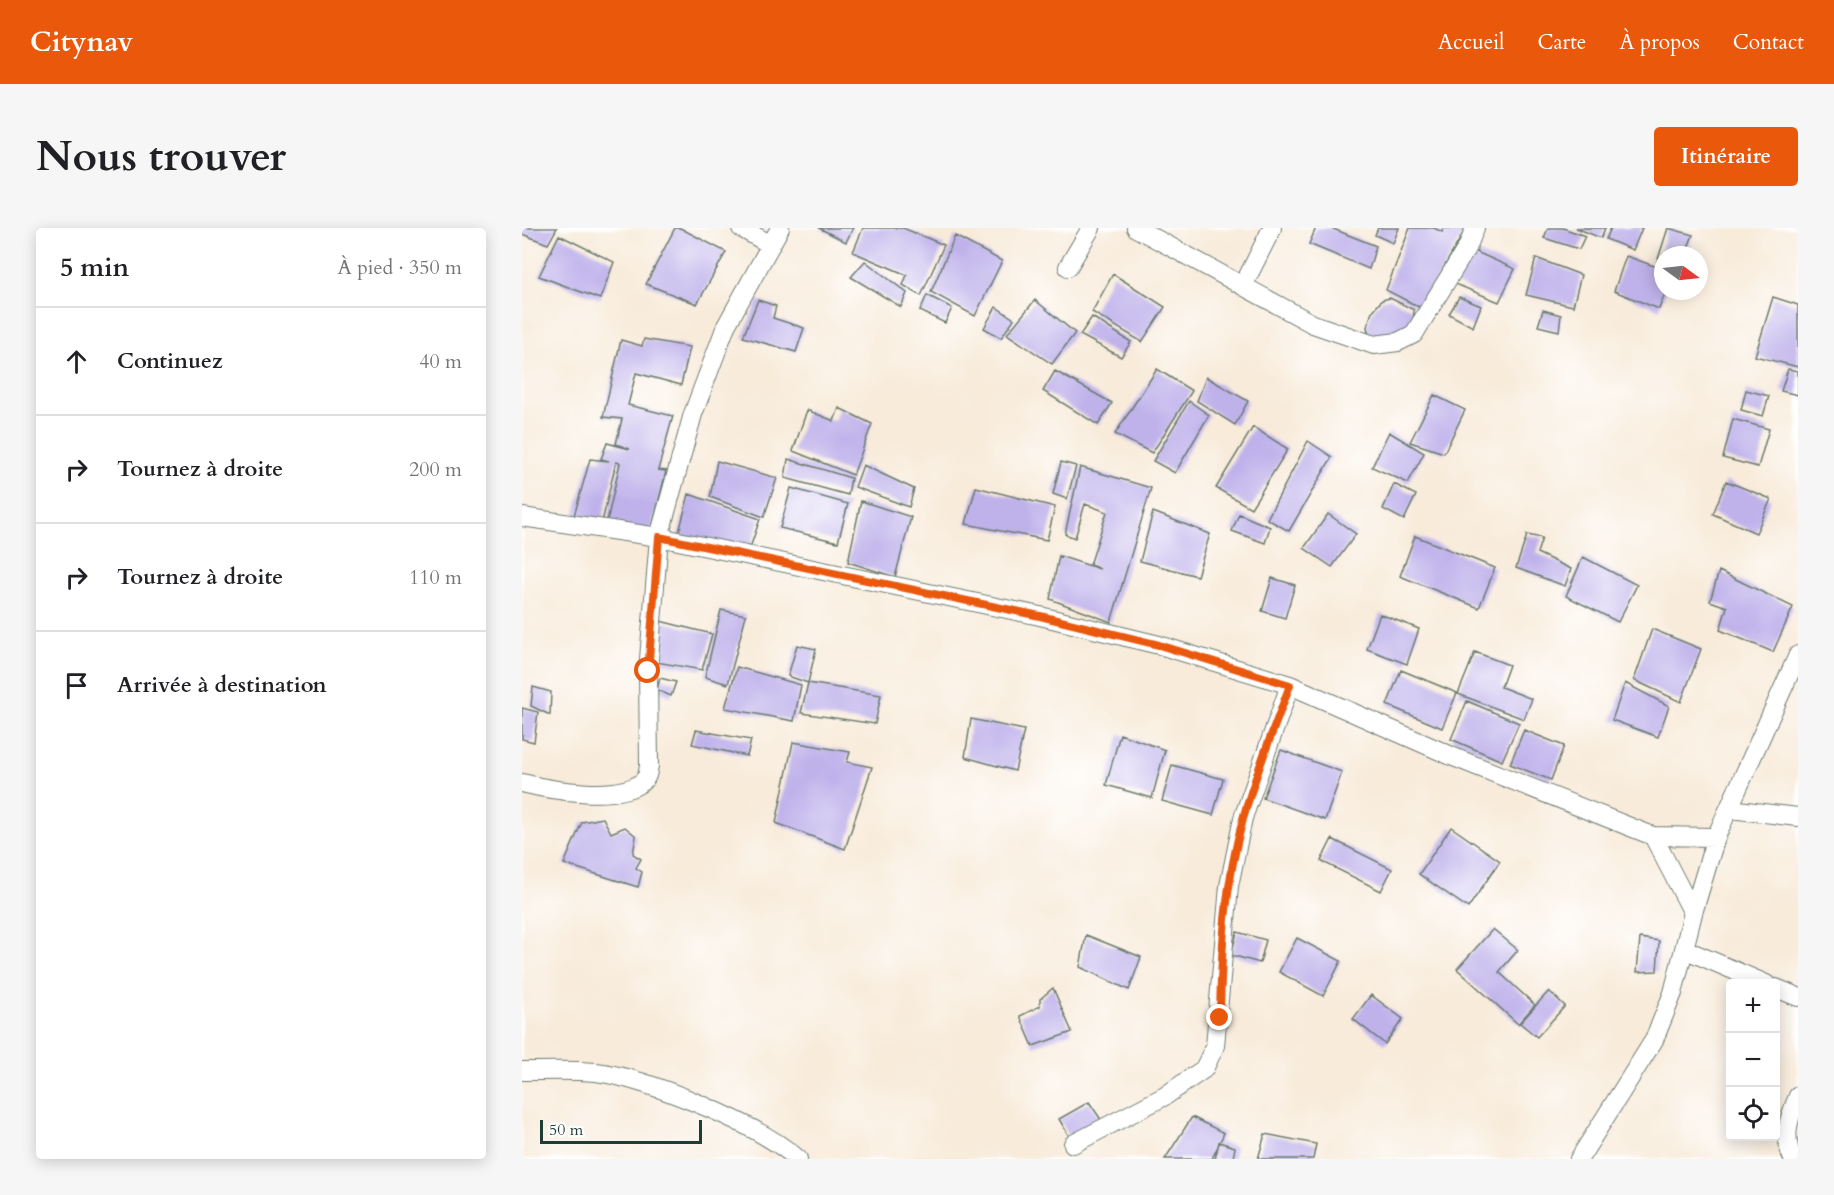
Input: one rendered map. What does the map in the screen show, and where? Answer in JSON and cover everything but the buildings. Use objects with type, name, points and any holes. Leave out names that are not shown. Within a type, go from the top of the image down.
[{"type":"street","points":[[741,228],[771,245]]},
{"type":"street","points":[[522,783],[541,788],[584,793],[631,789],[646,778],[650,766],[648,671],[659,537],[693,414],[722,337],[780,228]]},
{"type":"street","points":[[1068,267],[1091,228]]},
{"type":"street","points":[[1136,228],[1313,324],[1374,345],[1398,342],[1414,334],[1468,246],[1475,228]]},
{"type":"street","points":[[1244,285],[1272,228]]},
{"type":"street","points":[[522,518],[659,537],[1040,616],[1159,645],[1290,685],[1456,758],[1653,836],[1716,837]]},
{"type":"street","points":[[1580,1159],[1654,1040],[1673,993],[1693,913],[1716,837],[1798,655]]},
{"type":"street","points":[[1073,1144],[1165,1096],[1204,1069],[1215,1046],[1220,1018],[1221,959],[1233,864],[1243,819],[1290,685]]},
{"type":"street","points":[[1730,808],[1798,817]]},
{"type":"street","points":[[1653,836],[1693,913]]},
{"type":"street","points":[[1684,949],[1754,979]]},
{"type":"street","points":[[1780,990],[1798,997]]},
{"type":"street","points":[[522,1071],[596,1072],[640,1082],[740,1123],[798,1159]]},
{"type":"street","points":[[1793,1159],[1789,1150],[1786,1126],[1798,1096]]},
{"type":"route","points":[[648,671],[659,537],[1040,616],[1159,645],[1290,685],[1243,819],[1228,886],[1221,959],[1220,1018]]}]
